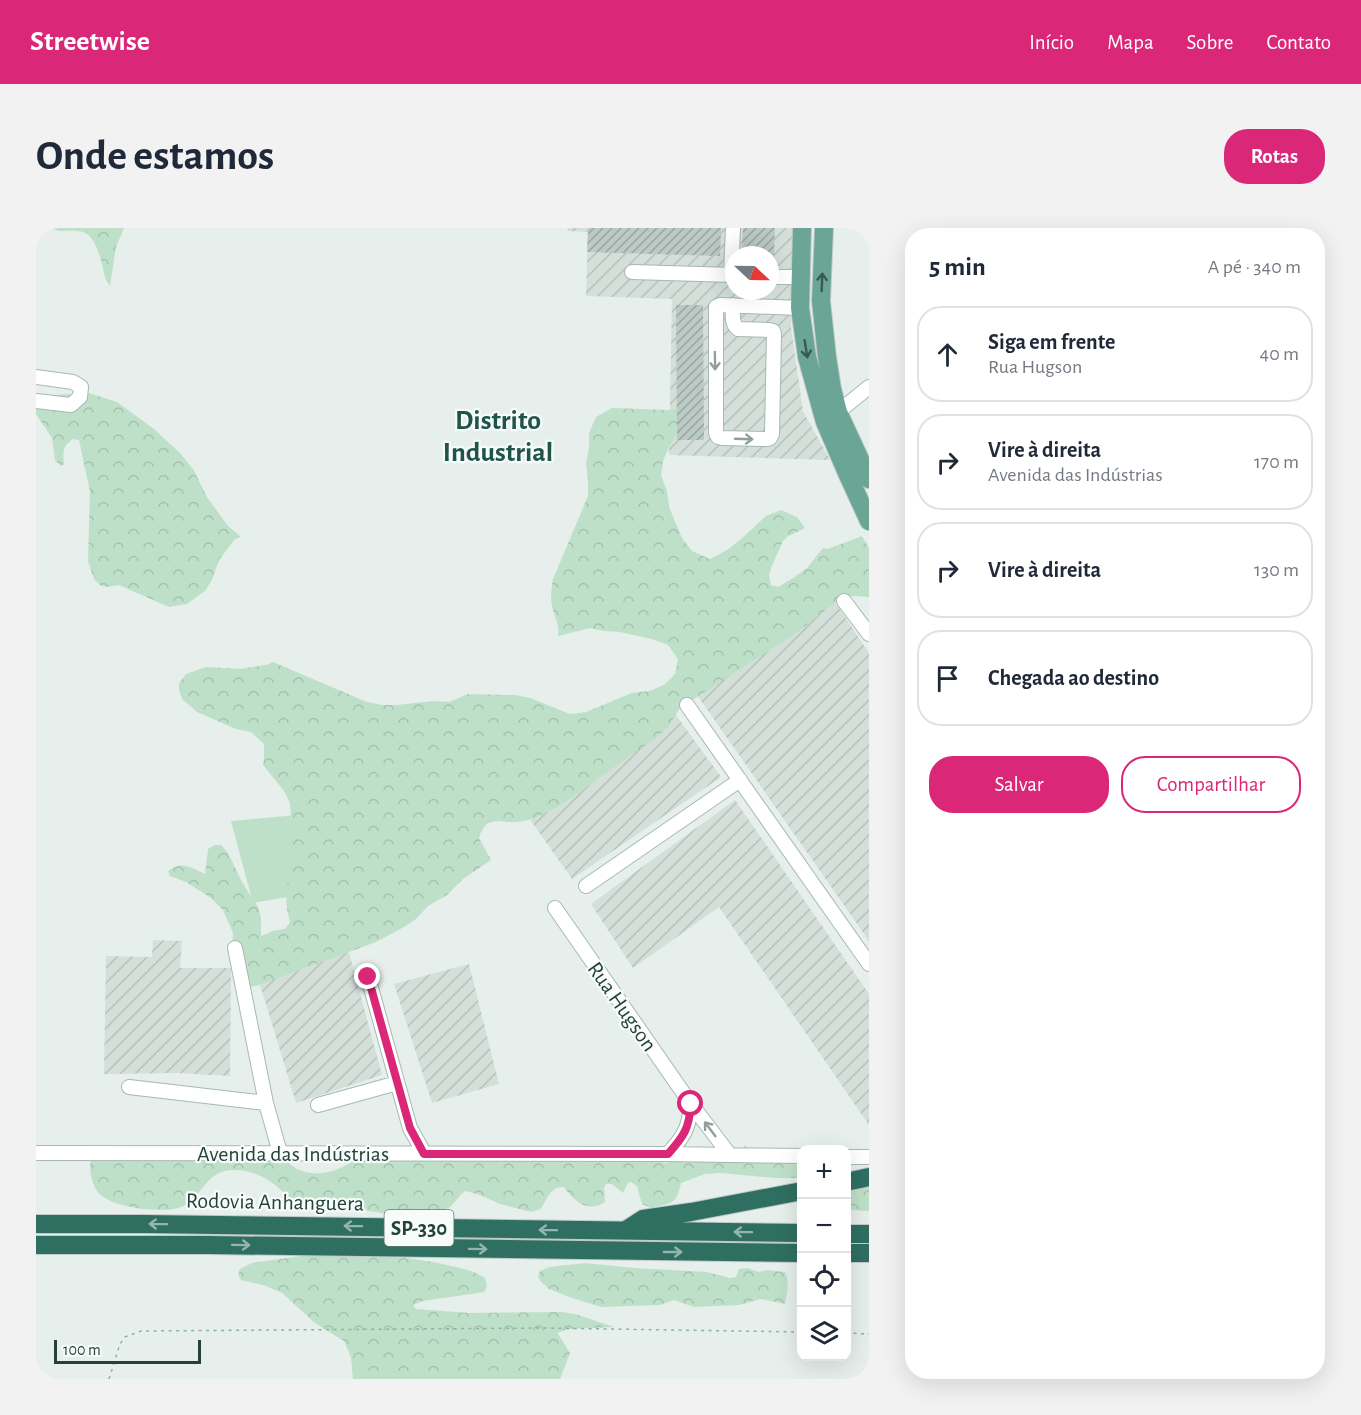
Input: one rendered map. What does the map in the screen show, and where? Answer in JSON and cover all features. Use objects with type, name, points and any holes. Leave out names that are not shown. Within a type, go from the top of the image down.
[{"type":"highway","points":[[851,1181],[869,1177]]},
{"type":"highway","points":[[624,1232],[643,1219],[797,1192]]},
{"type":"highway","name":"Rodovia Anhanguera","points":[[36,1224],[214,1224],[797,1233]]},
{"type":"highway","points":[[851,1234],[869,1234]]},
{"type":"highway","name":"Rodovia Anhanguera","points":[[36,1245],[209,1245],[797,1253]]},
{"type":"highway","points":[[851,1253],[869,1253]]},
{"type":"main road","points":[[802,228],[800,308],[807,357],[825,422],[869,521]]},
{"type":"main road","points":[[824,228],[821,301],[832,389],[838,412],[869,479]]},
{"type":"street","points":[[733,228],[733,246]]},
{"type":"street","points":[[632,272],[725,275]]},
{"type":"street","points":[[779,277],[801,277]]},
{"type":"street","points":[[733,306],[733,322],[738,329],[769,330],[774,334],[772,434],[767,440],[722,438],[716,433],[715,312],[720,305],[800,308]]},
{"type":"street","points":[[36,377],[73,382],[81,387],[80,397],[71,405],[36,401]]},
{"type":"street","points":[[838,412],[869,387]]},
{"type":"street","points":[[844,601],[869,634]]},
{"type":"street","points":[[687,705],[869,964]]},
{"type":"street","points":[[586,886],[740,780]]},
{"type":"street","name":"Rua Hugson","points":[[555,908],[691,1104],[729,1154]]},
{"type":"street","points":[[234,948],[266,1103],[280,1153]]},
{"type":"street","points":[[368,977],[410,1128],[424,1154]]},
{"type":"street","points":[[318,1104],[397,1083]]},
{"type":"street","points":[[129,1087],[266,1103]]},
{"type":"street","points":[[668,1154],[682,1138],[690,1121],[691,1104]]},
{"type":"street","name":"Avenida das Indústrias","points":[[36,1153],[797,1156]]},
{"type":"street","points":[[851,1157],[869,1157]]},
{"type":"path","points":[[109,1379],[120,1344],[125,1337],[141,1331],[544,1328],[797,1332]]},
{"type":"path","points":[[851,1333],[869,1334]]},
{"type":"shaded area","points":[[567,228],[793,228],[791,327],[803,411],[830,460],[669,455],[672,299],[586,296],[588,232],[568,231]]},
{"type":"shaded area","points":[[833,599],[869,653],[869,941],[695,692]]},
{"type":"shaded area","points":[[675,714],[721,777],[572,879],[529,818]]},
{"type":"shaded area","points":[[735,800],[869,994],[869,1125],[719,907],[633,968],[591,904]]},
{"type":"shaded area","points":[[153,940],[182,941],[180,968],[231,968],[230,1076],[177,1073],[104,1074],[106,956],[152,957]]},
{"type":"shaded area","points":[[348,949],[382,1075],[296,1103],[258,978]]},
{"type":"shaded area","points":[[469,964],[499,1084],[432,1103],[394,984]]},
{"type":"green space","points":[[49,228],[124,228],[116,247],[110,286],[90,236],[84,232]]},
{"type":"green space","points":[[89,393],[117,402],[154,429],[180,453],[193,469],[207,497],[228,526],[241,537],[235,539],[219,560],[212,580],[205,591],[187,604],[169,607],[119,585],[107,587],[100,585],[94,579],[88,561],[90,492],[79,440],[73,439],[67,444],[64,464],[61,466],[55,460],[52,438],[36,414],[36,396]]},
{"type":"green space","points":[[612,408],[676,409],[679,430],[663,461],[661,475],[667,491],[669,507],[682,538],[692,551],[710,559],[727,550],[766,516],[781,510],[797,517],[805,528],[783,541],[771,568],[769,576],[771,585],[778,587],[793,578],[807,568],[823,548],[828,549],[862,536],[869,548],[869,597],[841,598],[795,634],[680,708],[668,727],[656,738],[560,805],[528,820],[489,823],[482,830],[479,838],[491,860],[463,879],[447,895],[428,906],[416,919],[404,927],[376,942],[259,985],[251,987],[245,984],[232,951],[233,933],[223,910],[211,898],[186,882],[170,876],[168,871],[182,866],[205,874],[208,849],[214,845],[221,845],[228,853],[242,882],[258,907],[261,918],[261,936],[285,929],[290,922],[286,895],[293,843],[290,803],[284,791],[263,765],[264,744],[251,732],[236,729],[197,712],[182,699],[179,683],[186,674],[206,667],[240,669],[273,662],[367,702],[382,705],[449,702],[468,694],[515,695],[530,698],[570,714],[586,712],[632,693],[649,691],[664,685],[675,674],[678,659],[668,645],[620,632],[590,628],[558,636],[558,625],[552,606],[553,579],[588,496],[586,463],[589,433],[596,417]]},
{"type":"green space","points":[[296,815],[311,893],[253,903],[231,821]]},
{"type":"green space","points":[[745,1145],[754,1155],[763,1159],[797,1164],[797,1178],[705,1174],[681,1183],[677,1196],[672,1202],[651,1208],[642,1204],[637,1186],[631,1182],[628,1183],[623,1193],[612,1184],[606,1184],[605,1202],[593,1206],[582,1204],[564,1187],[560,1187],[550,1194],[541,1209],[531,1212],[500,1204],[466,1191],[445,1210],[409,1215],[369,1211],[346,1205],[303,1204],[263,1177],[238,1170],[219,1173],[183,1206],[175,1209],[151,1210],[125,1206],[103,1197],[95,1187],[90,1169],[92,1156],[281,1155],[289,1164],[304,1172],[322,1173],[347,1165],[363,1156],[645,1159],[667,1163],[737,1155]]},
{"type":"green space","points":[[869,1182],[869,1211],[851,1210],[851,1184]]},
{"type":"green space","points":[[308,1255],[416,1259],[465,1269],[485,1278],[487,1286],[484,1292],[423,1301],[413,1305],[416,1309],[469,1313],[562,1312],[614,1327],[570,1329],[559,1332],[558,1334],[570,1353],[560,1379],[353,1379],[351,1357],[344,1341],[315,1323],[282,1293],[266,1286],[241,1280],[238,1275],[240,1269],[252,1263]]},
{"type":"green space","points":[[585,1263],[707,1272],[730,1278],[736,1277],[739,1269],[747,1268],[759,1272],[767,1270],[785,1272],[787,1292],[785,1304],[761,1299],[739,1305],[694,1307],[674,1300],[660,1305],[601,1307],[549,1289],[538,1276],[540,1271],[549,1267]]},
{"type":"building","points":[[588,228],[721,228],[720,256],[587,252]]},
{"type":"building","points":[[743,228],[775,228],[774,246],[742,246]]},
{"type":"building","points":[[676,305],[703,305],[704,440],[677,440]]},
{"type":"district","name":"Distrito Industrial","points":[[498,435]]},
{"type":"route","points":[[368,977],[410,1128],[424,1154],[668,1154],[682,1138],[690,1121],[691,1104]]}]
